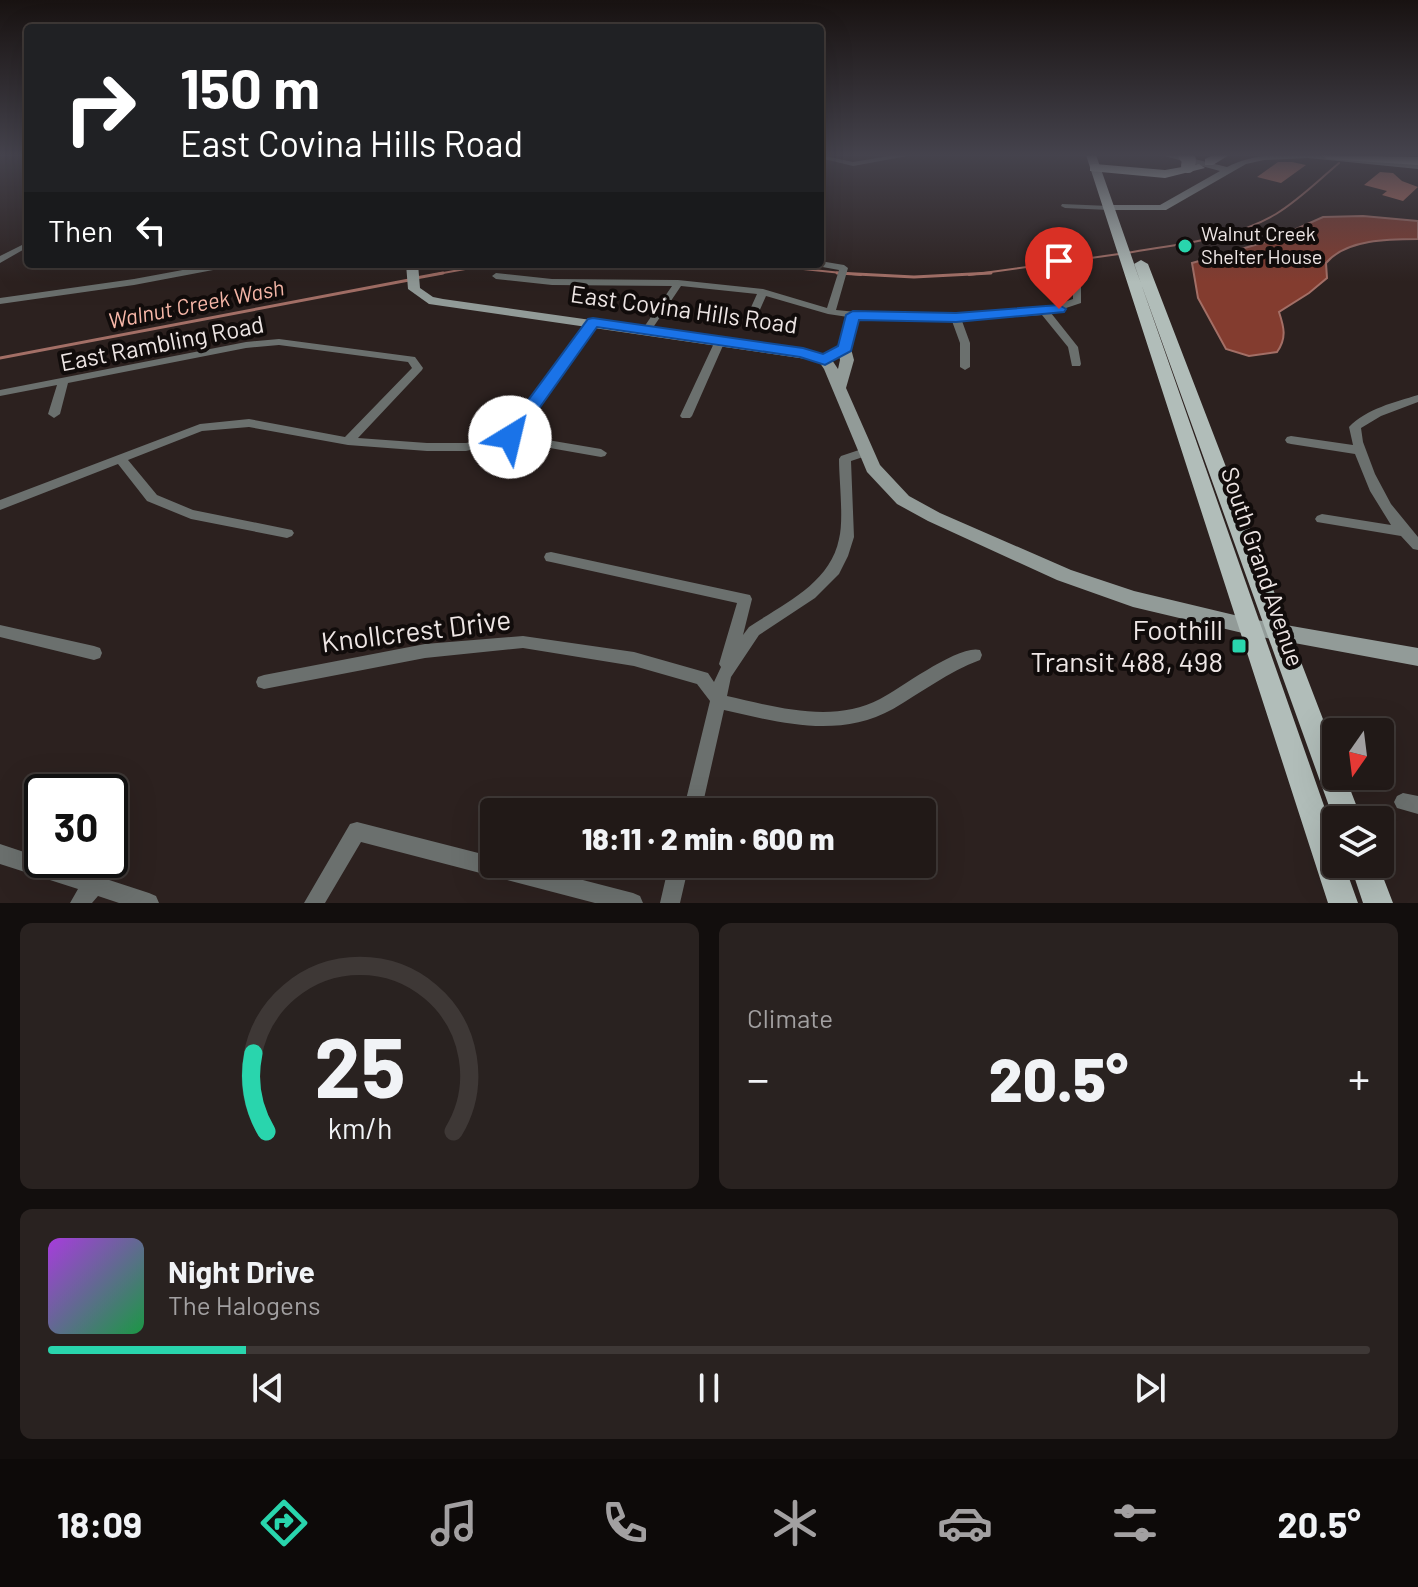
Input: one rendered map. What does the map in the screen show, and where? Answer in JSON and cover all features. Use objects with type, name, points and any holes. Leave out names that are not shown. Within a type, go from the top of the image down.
[{"type":"main road","points":[[1107,197],[1130,252]]},
{"type":"main road","name":"South Grand Avenue","points":[[1130,252],[1343,903]]},
{"type":"main road","name":"South Grand Avenue","points":[[1130,252],[1343,806]]},
{"type":"main road","points":[[1369,878],[1378,903]]},
{"type":"street","points":[[1065,206],[1162,208],[1181,197]]},
{"type":"street","points":[[0,260],[24,246]]},
{"type":"street","points":[[824,266],[843,273],[831,312]]},
{"type":"street","points":[[0,301],[208,268]]},
{"type":"street","name":"East Covina Hills Road","points":[[413,274],[414,289],[420,295],[443,303],[803,353],[825,360],[840,387],[865,452],[887,485],[903,500],[995,546],[1133,599],[1251,627],[1418,657]]},
{"type":"street","points":[[496,276],[552,282],[678,283],[763,292],[831,312],[853,315],[956,318],[1045,312],[1078,301],[1078,288]]},
{"type":"street","points":[[647,330],[678,283]]},
{"type":"street","points":[[753,314],[763,292]]},
{"type":"street","points":[[1045,312],[1073,347],[1076,364]]},
{"type":"street","points":[[840,387],[853,315]]},
{"type":"street","points":[[956,318],[965,343],[965,367]]},
{"type":"street","points":[[510,437],[593,322]]},
{"type":"street","points":[[686,416],[720,341]]},
{"type":"street","name":"East Rambling Road","points":[[0,393],[246,345],[279,342],[411,359],[418,368],[348,441]]},
{"type":"street","points":[[825,360],[845,348]]},
{"type":"street","points":[[54,414],[63,383]]},
{"type":"street","points":[[1418,398],[1403,407],[1368,414],[1355,427],[1357,450],[1401,531],[1418,545]]},
{"type":"street","points":[[0,505],[200,428],[249,423],[348,441],[466,447],[510,437],[601,453]]},
{"type":"street","points":[[1291,440],[1357,450]]},
{"type":"street","points":[[724,675],[754,631],[810,594],[832,574],[847,537],[845,459],[865,452]]},
{"type":"street","points":[[119,458],[152,498],[191,514],[287,533]]},
{"type":"street","points":[[1322,519],[1401,531]]},
{"type":"street","points":[[551,557],[745,599],[696,798]]},
{"type":"street","points":[[0,631],[94,653]]},
{"type":"street","name":"Knollcrest Drive","points":[[264,682],[425,651],[485,643],[523,642],[634,659],[702,678],[720,702]]},
{"type":"street","points":[[720,702],[798,718],[840,719],[875,710],[954,661],[974,655]]},
{"type":"street","points":[[314,903],[357,831],[581,896],[633,903]]},
{"type":"street","points":[[0,854],[149,903]]},
{"type":"street","points":[[670,903],[676,878]]},
{"type":"street","points":[[80,903],[93,886]]},
{"type":"shaded area","points":[[1363,216],[1418,221],[1418,239],[1369,242],[1335,255],[1326,263],[1327,278],[1279,312],[1284,332],[1277,352],[1249,356],[1226,349],[1198,298],[1192,263],[1269,241],[1323,217]]},
{"type":"waterway","name":"Walnut Creek Wash","points":[[1127,253],[1204,240],[1241,230],[1276,214],[1300,197]]},
{"type":"waterway","name":"Walnut Creek Wash","points":[[979,274],[1119,254]]},
{"type":"waterway","name":"Walnut Creek Wash","points":[[440,274],[471,268]]},
{"type":"waterway","name":"Walnut Creek Wash","points":[[793,268],[846,273]]},
{"type":"waterway","name":"Walnut Creek Wash","points":[[837,273],[846,273]]},
{"type":"waterway","name":"Walnut Creek Wash","points":[[846,273],[914,277],[979,274]]},
{"type":"waterway","name":"Walnut Creek Wash","points":[[846,273],[861,275]]},
{"type":"waterway","name":"Walnut Creek Wash","points":[[979,274],[991,273]]},
{"type":"waterway","name":"Walnut Creek Wash","points":[[416,278],[440,274]]},
{"type":"waterway","name":"Walnut Creek Wash","points":[[432,275],[440,274]]},
{"type":"waterway","name":"Walnut Creek Wash","points":[[969,275],[979,274]]},
{"type":"waterway","name":"Walnut Creek Wash","points":[[0,358],[409,280]]},
{"type":"place","name":"Walnut Creek Shelter House","points":[[1185,246]]},
{"type":"place","name":"Foothill Transit 488, 498","points":[[1239,646]]},
{"type":"route","points":[[510,437],[593,322],[803,353],[825,360],[845,348],[853,315],[956,318],[1059,309]]}]
